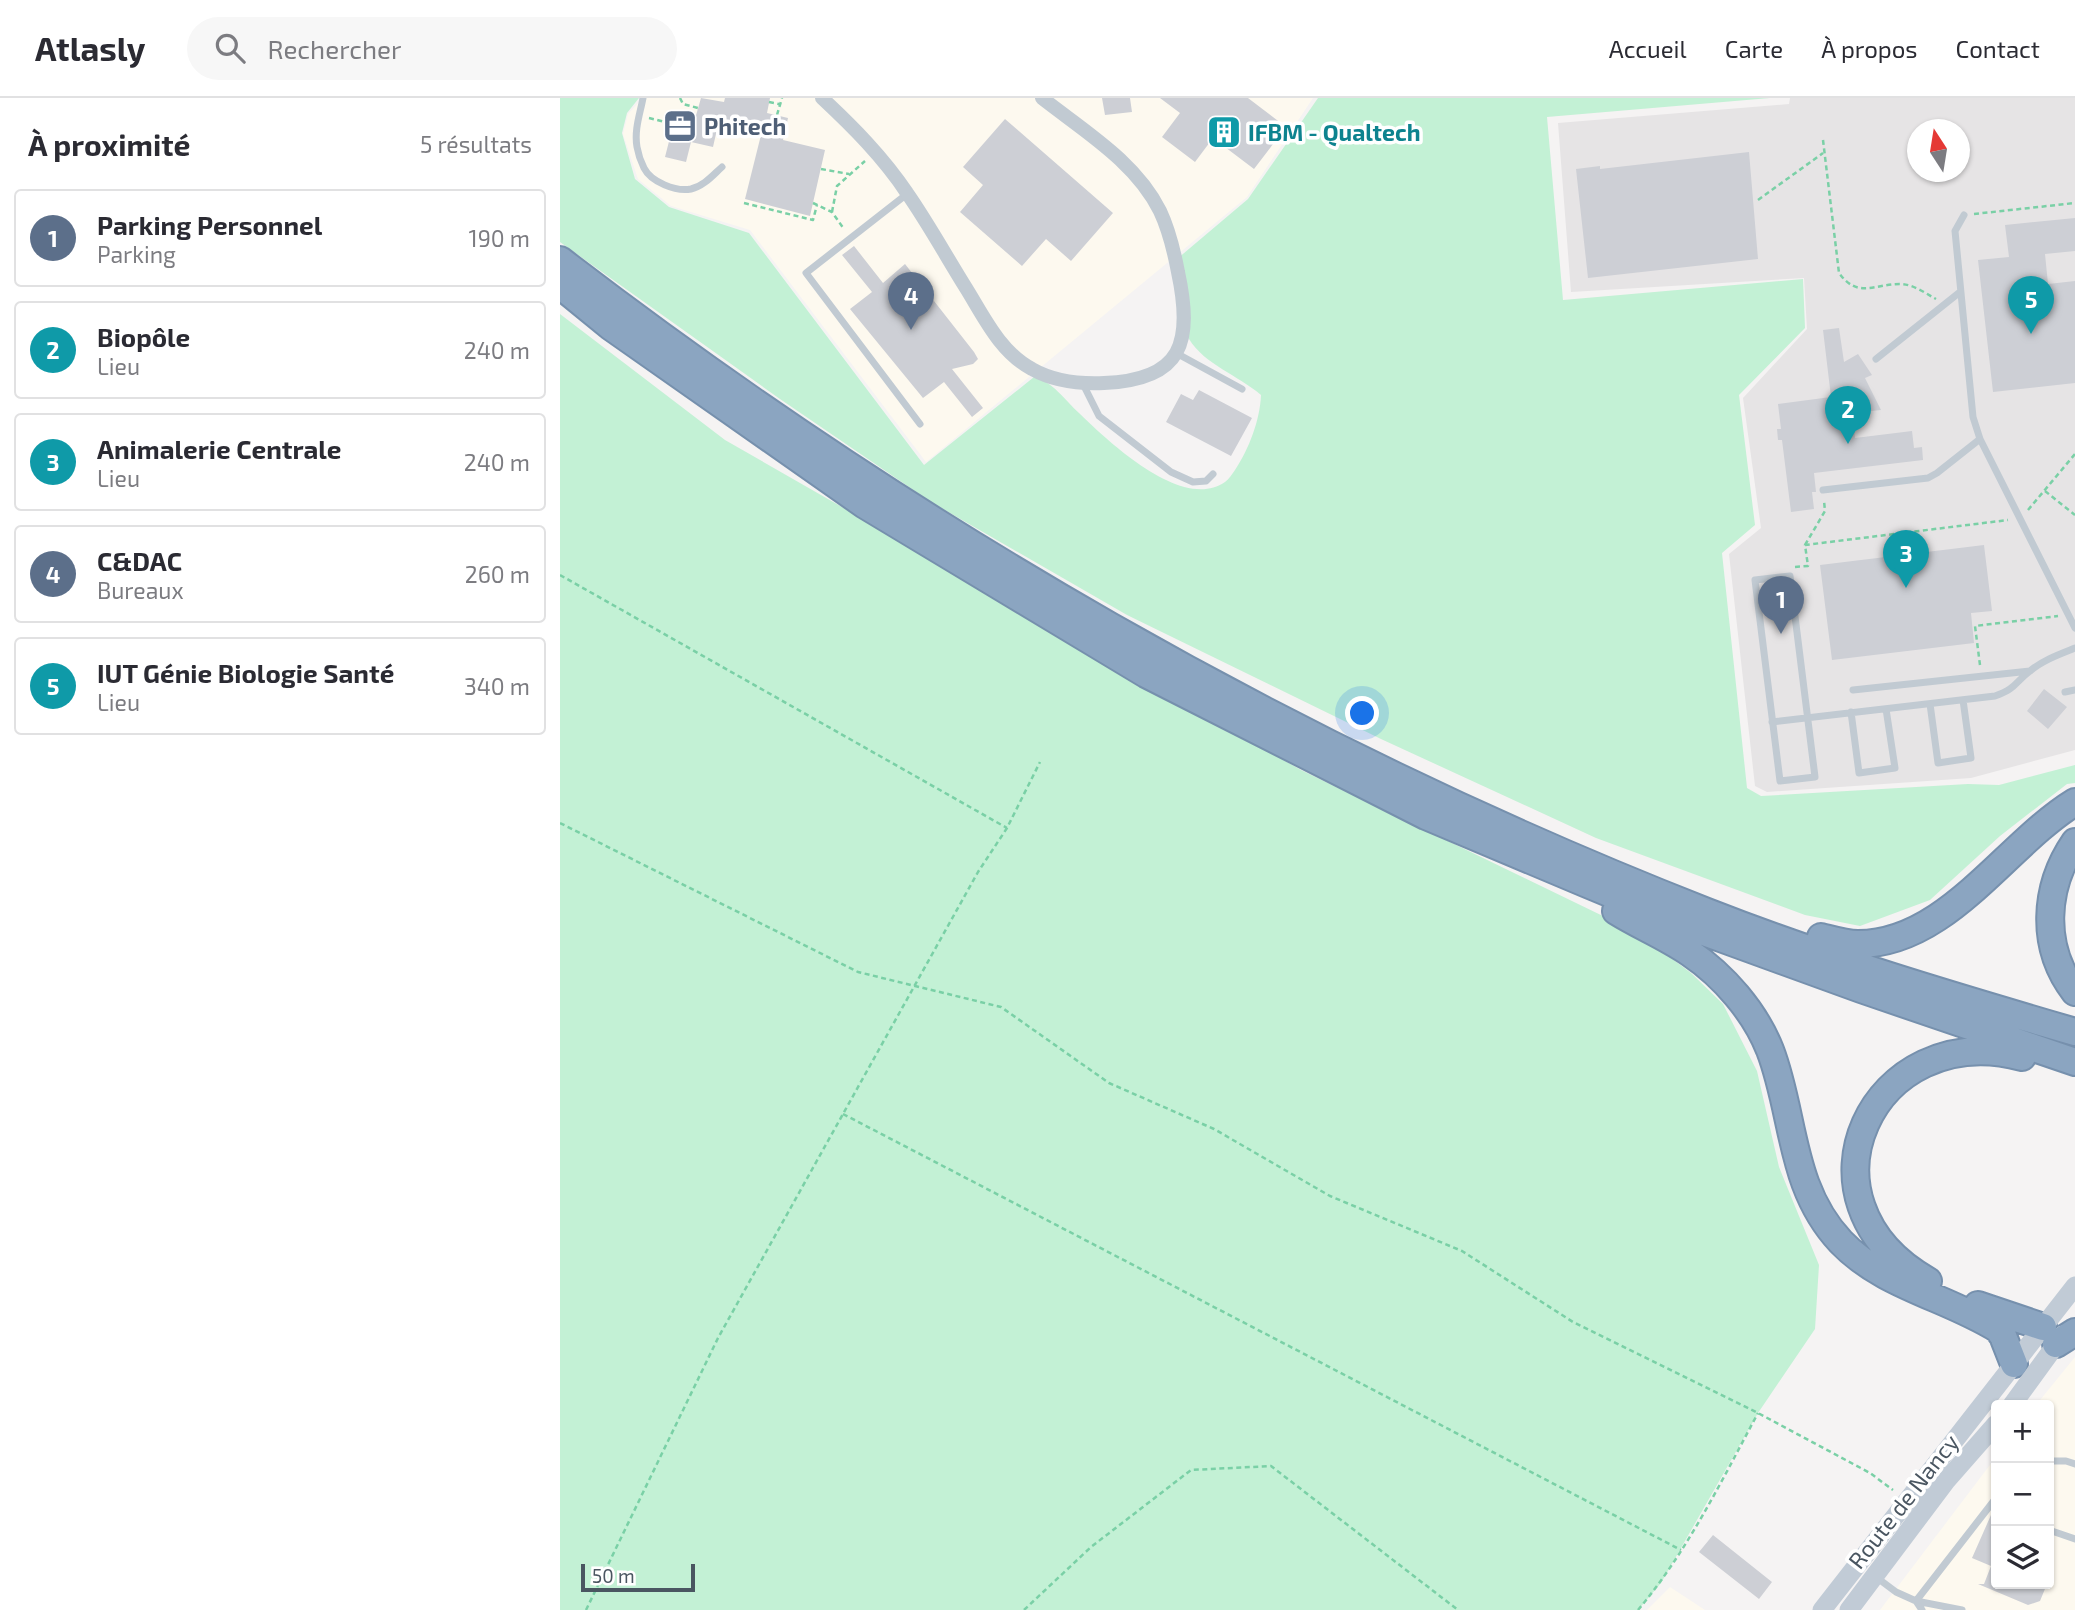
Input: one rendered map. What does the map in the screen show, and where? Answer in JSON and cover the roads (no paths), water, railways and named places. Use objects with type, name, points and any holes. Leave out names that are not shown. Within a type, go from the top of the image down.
[{"type":"highway","points":[[560,260],[711,373],[876,485],[972,546],[1227,692],[1439,796],[1708,912],[1831,956],[2075,1032]]},
{"type":"highway","points":[[560,285],[610,326],[865,505],[1146,674],[1426,816],[1541,865],[1693,928],[1861,989],[2074,1061]]},
{"type":"highway","points":[[1664,894],[1840,942],[1858,944],[1893,939],[1944,914],[2044,823],[2075,802]]},
{"type":"highway","points":[[2075,842],[2060,867],[2054,884],[2050,928],[2059,964],[2075,992]]},
{"type":"highway","points":[[1541,865],[1688,952],[1721,979],[1755,1020],[1769,1048],[1805,1184],[1816,1210],[1826,1224],[1851,1251],[1891,1279],[1998,1329],[2014,1364]]},
{"type":"highway","points":[[2058,1334],[1999,1314],[1954,1294],[1920,1277],[1894,1257],[1874,1235],[1862,1212],[1856,1187],[1855,1161],[1865,1124],[1879,1101],[1897,1081],[1926,1063],[1953,1054],[1988,1051],[2042,1062],[2074,1061]]},
{"type":"main road","points":[[2015,1400],[2058,1334],[2075,1286]]},
{"type":"main road","points":[[2058,1334],[2075,1321]]},
{"type":"main road","name":"Route de Nancy","points":[[1822,1610],[2014,1364],[2058,1334]]},
{"type":"main road","name":"Route de Nancy","points":[[1849,1610],[1946,1481],[1991,1430]]},
{"type":"street","points":[[822,98],[853,127],[908,194],[994,334],[1006,348],[1032,370],[1083,384],[1143,379],[1162,369],[1175,352],[1183,334],[1185,310],[1172,244],[1161,212],[1126,164],[1042,98]]},
{"type":"lane","points":[[643,98],[636,129],[637,147],[644,168],[661,183],[678,190],[691,189],[703,184],[722,167]]},
{"type":"lane","points":[[908,194],[806,272],[920,424]]},
{"type":"lane","points":[[1964,215],[1955,230],[1973,417],[1980,439],[2075,628]]},
{"type":"lane","points":[[1876,359],[1961,292]]},
{"type":"lane","points":[[1175,352],[1242,389]]},
{"type":"lane","points":[[1083,384],[1099,416],[1171,472],[1193,482],[1206,481],[1213,474]]},
{"type":"lane","points":[[1823,490],[1928,478],[1980,439]]},
{"type":"lane","points":[[1790,576],[1807,717],[1815,776],[1780,781],[1755,580],[1790,576]]},
{"type":"lane","points":[[1772,722],[1995,696],[2012,690],[2030,671],[2075,648]]},
{"type":"lane","points":[[1853,690],[2030,671]]},
{"type":"lane","points":[[2065,692],[2075,690]]},
{"type":"lane","points":[[1930,704],[1938,762],[1949,761],[1971,758],[1963,700]]},
{"type":"lane","points":[[1851,712],[1859,773],[1895,768],[1886,709]]},
{"type":"lane","points":[[2054,1461],[2075,1464]]},
{"type":"lane","points":[[1916,1601],[1991,1510]]},
{"type":"lane","points":[[2054,1532],[2075,1539]]},
{"type":"lane","points":[[1875,1576],[1896,1592],[1916,1601],[1962,1610]]},
{"type":"lane","points":[[1916,1601],[1922,1610]]},
{"type":"place","name":"Phitech","points":[[680,126]]},
{"type":"place","name":"IFBM - Qualtech","points":[[1224,132]]},
{"type":"place","name":"C&DAC","points":[[911,330]]},
{"type":"place","name":"IUT Génie Biologie Santé","points":[[2031,334]]},
{"type":"place","name":"Biopôle","points":[[1848,444]]},
{"type":"place","name":"Animalerie Centrale","points":[[1906,588]]},
{"type":"place","name":"Parking Personnel","points":[[1781,634]]}]
